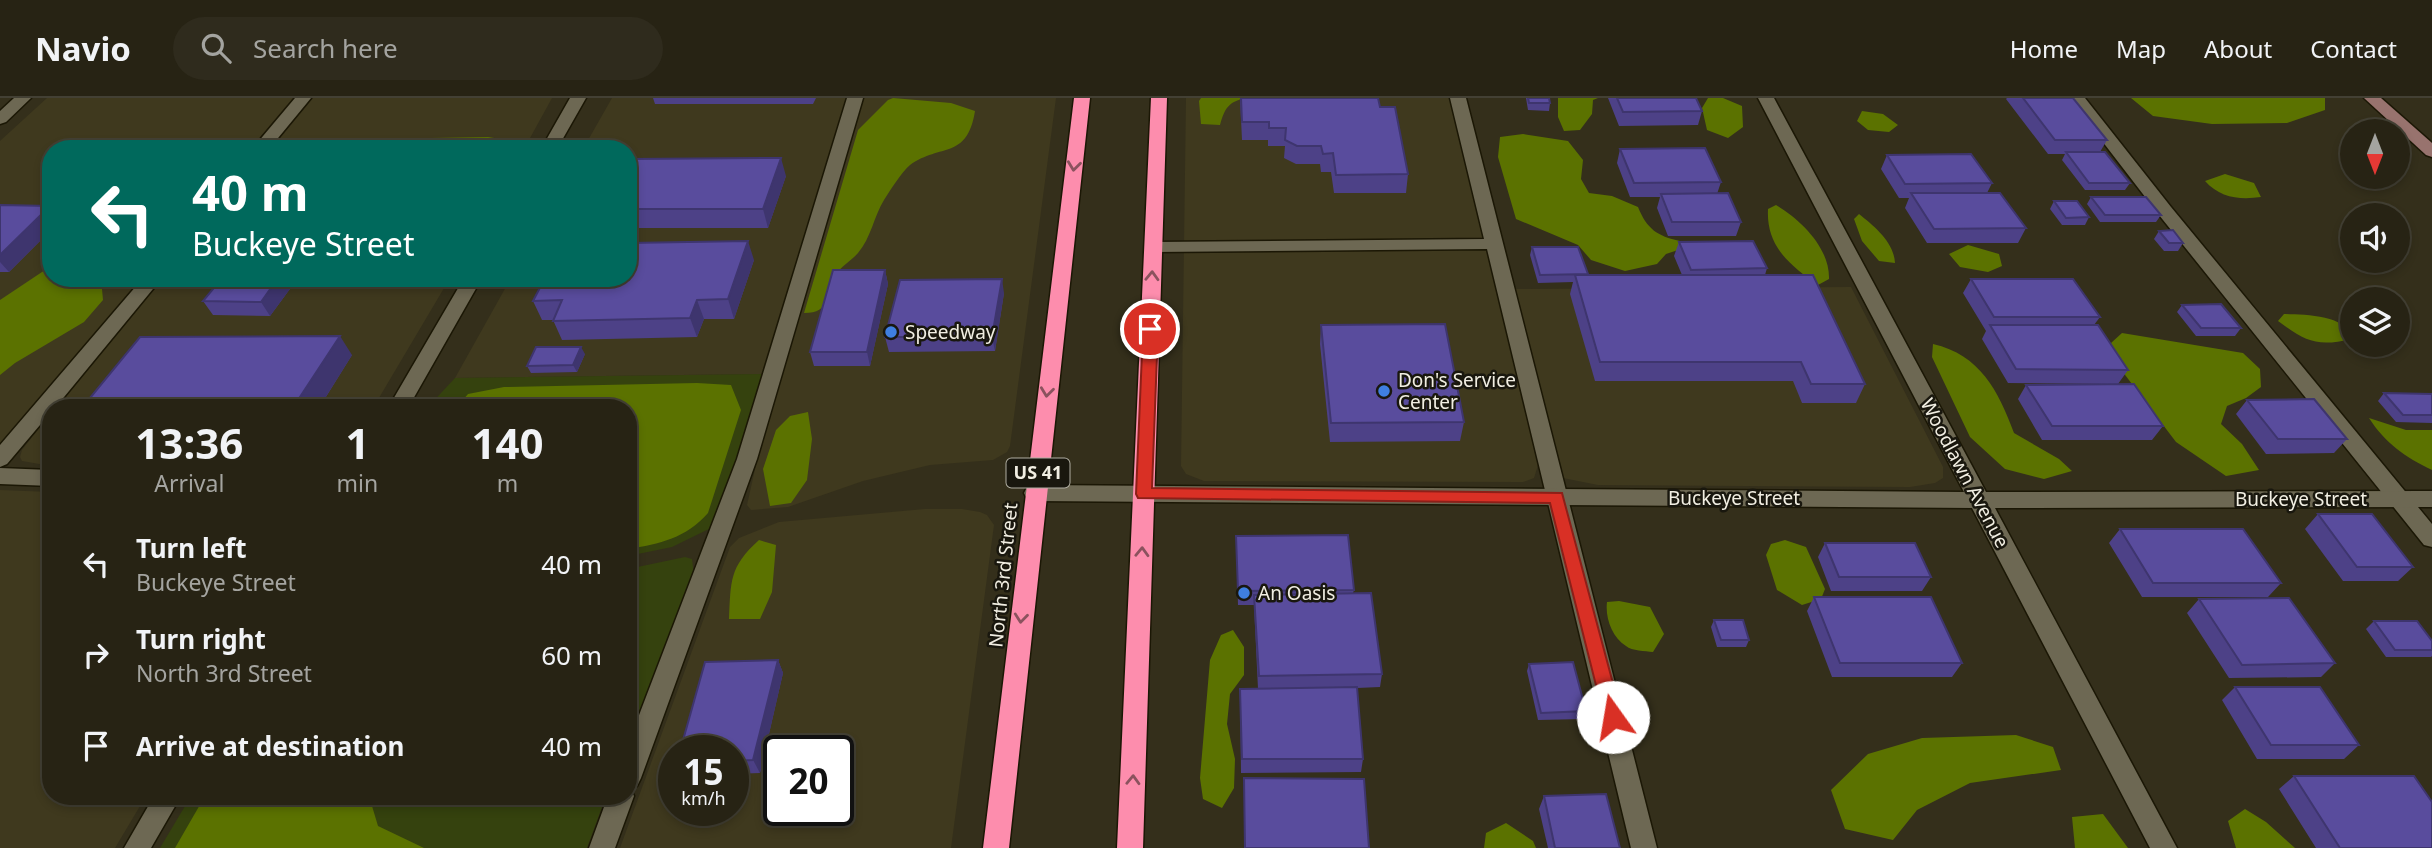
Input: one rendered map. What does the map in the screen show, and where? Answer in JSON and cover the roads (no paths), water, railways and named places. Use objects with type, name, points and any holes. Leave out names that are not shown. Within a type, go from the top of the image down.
[{"type":"highway","name":"North 3rd Street","points":[[996,848],[1082,98]]},
{"type":"highway","points":[[1130,848],[1159,98]]},
{"type":"main road","points":[[2372,98],[2432,152]]},
{"type":"street","points":[[0,119],[23,98]]},
{"type":"street","points":[[268,140],[303,98]]},
{"type":"street","points":[[553,140],[578,98]]},
{"type":"street","points":[[637,754],[747,458],[855,98]]},
{"type":"street","points":[[1458,98],[1644,848]]},
{"type":"street","name":"Woodlawn Avenue","points":[[1766,98],[2164,848]]},
{"type":"street","points":[[2077,98],[2165,211],[2432,539]]},
{"type":"street","points":[[1154,247],[1494,244]]},
{"type":"street","points":[[51,399],[145,287]]},
{"type":"street","points":[[403,399],[468,287]]},
{"type":"street","points":[[0,459],[42,409]]},
{"type":"street","points":[[0,476],[42,478]]},
{"type":"street","name":"Buckeye Street","points":[[1035,493],[1979,500],[2432,499]]},
{"type":"street","points":[[137,848],[163,805]]},
{"type":"street","points":[[602,848],[618,805]]},
{"type":"place","name":"Speedway","points":[[891,332]]},
{"type":"place","name":"Don's Service Center","points":[[1384,391]]},
{"type":"place","name":"An Oasis","points":[[1244,593]]}]
